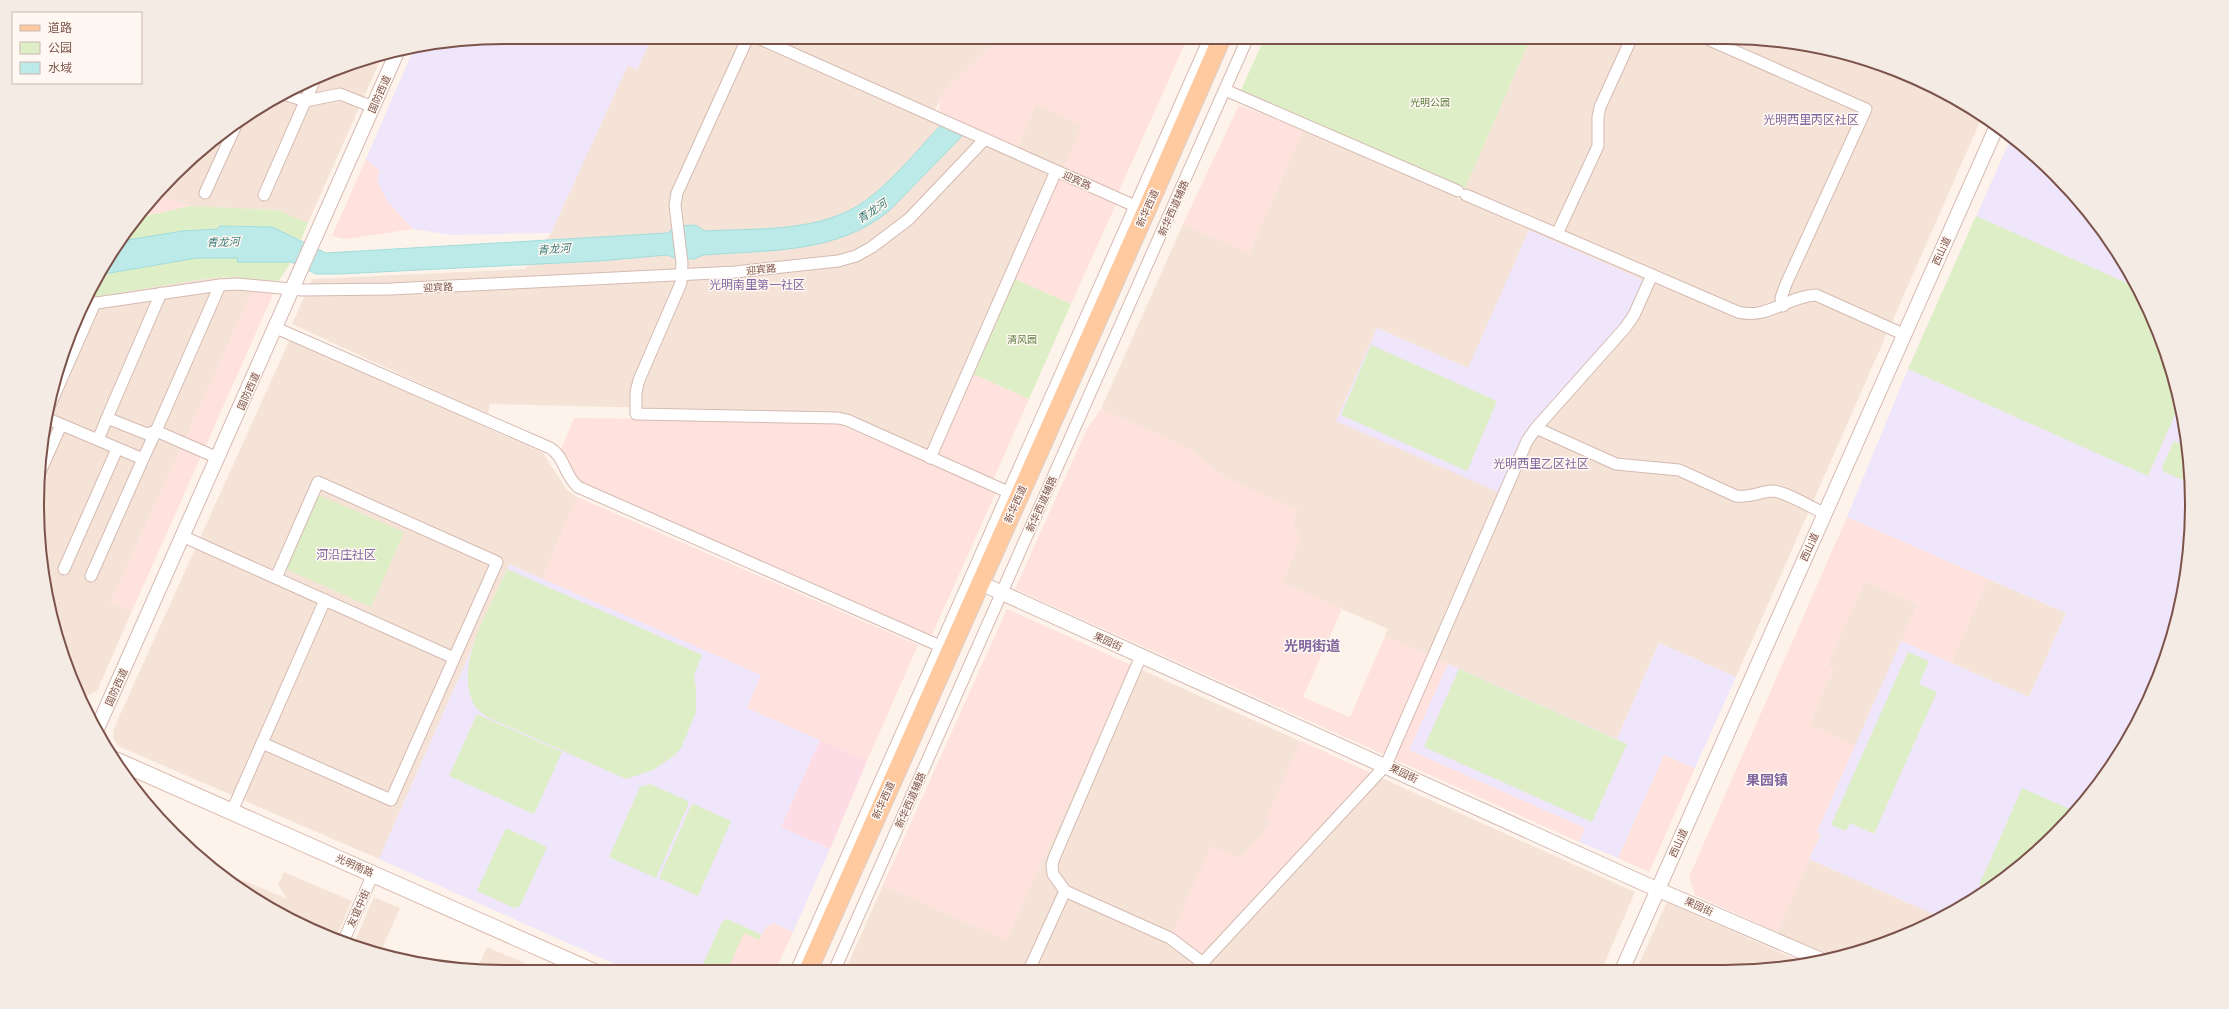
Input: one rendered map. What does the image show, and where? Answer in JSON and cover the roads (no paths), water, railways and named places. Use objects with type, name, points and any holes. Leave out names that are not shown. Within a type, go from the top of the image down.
[{"type":"main road","name":"新华西道","points":[[811,965],[1219,44]]},
{"type":"main road","name":"新华西道","points":[[823,965],[995,590],[1230,44]]},
{"type":"main road","name":"光明南路","points":[[125,764],[578,965]]},
{"type":"street","points":[[745,44],[677,193],[675,204],[682,268],[681,283],[639,380],[636,392],[636,414],[838,418],[847,420],[1008,492]]},
{"type":"street","points":[[772,44],[980,137]]},
{"type":"street","points":[[799,965],[1207,44]]},
{"type":"street","name":"新华西道辅路","points":[[837,965],[995,590],[1245,44]]},
{"type":"street","points":[[1557,234],[1598,146],[1598,117],[1600,107],[1629,44]]},
{"type":"street","points":[[1720,44],[1866,109],[1786,284],[1781,298],[1783,306]]},
{"type":"street","name":"国防西道","points":[[99,723],[276,328],[298,286],[316,237],[395,58]]},
{"type":"street","points":[[264,195],[312,86]]},
{"type":"street","points":[[1225,90],[1738,312],[1750,315],[1783,306],[1805,296],[1816,295],[1903,334]]},
{"type":"street","points":[[291,96],[306,101],[340,94],[373,107]]},
{"type":"street","name":"西山道","points":[[1624,965],[1903,334],[1994,132]]},
{"type":"street","points":[[205,193],[232,133]]},
{"type":"street","name":"迎宾路","points":[[90,304],[220,285],[238,284],[391,289],[682,268],[735,272],[838,261],[856,256],[872,247],[909,219],[980,137],[1136,206]]},
{"type":"street","points":[[930,458],[1056,171]]},
{"type":"street","points":[[1201,965],[1386,765],[1527,441],[1536,428],[1626,328],[1634,315],[1652,275]]},
{"type":"street","points":[[91,576],[220,285]]},
{"type":"street","points":[[98,440],[161,293]]},
{"type":"street","points":[[62,378],[95,303]]},
{"type":"street","points":[[276,328],[558,452],[569,480],[578,487],[940,646]]},
{"type":"street","points":[[107,418],[147,434],[156,431],[218,458]]},
{"type":"street","points":[[52,421],[143,459]]},
{"type":"street","points":[[47,457],[61,425]]},
{"type":"street","points":[[1536,428],[1616,464],[1679,470],[1736,496],[1744,498],[1773,491],[1781,493],[1824,514]]},
{"type":"street","points":[[64,568],[117,449]]},
{"type":"street","points":[[262,743],[391,800],[497,562],[318,482],[276,578]]},
{"type":"street","points":[[182,536],[454,658]]},
{"type":"street","name":"果园街","points":[[995,590],[1386,765],[1658,889],[1813,956]]},
{"type":"street","points":[[232,811],[325,600]]},
{"type":"street","points":[[1141,656],[1052,865],[1052,874],[1065,891],[1170,938],[1199,965]]},
{"type":"street","name":"友谊中街","points":[[345,937],[373,874]]},
{"type":"street","points":[[1031,965],[1065,891]]},
{"type":"water","name":"青龙河","points":[[942,124],[965,133],[890,210],[870,224],[848,235],[801,247],[703,255],[694,259],[677,259],[667,255],[599,261],[339,274],[316,274],[291,262],[237,262],[238,258],[197,258],[106,274],[128,240],[183,231],[218,229],[220,226],[272,227],[326,253],[668,233],[675,226],[695,225],[705,231],[788,227],[829,219],[848,211],[876,193],[896,174]]},
{"type":"district","name":"光明西里丙区社区","points":[[1811,120]]},
{"type":"district","name":"光明南里第一社区","points":[[757,285]]},
{"type":"district","name":"光明西里乙区社区","points":[[1541,464]]},
{"type":"district","name":"河沿庄社区","points":[[346,555]]},
{"type":"district","name":"光明街道","points":[[1312,646]]},
{"type":"district","name":"果园镇","points":[[1767,780]]},
{"type":"park label","name":"光明公园","points":[[1430,102]]},
{"type":"park label","name":"清风园","points":[[1022,339]]}]
